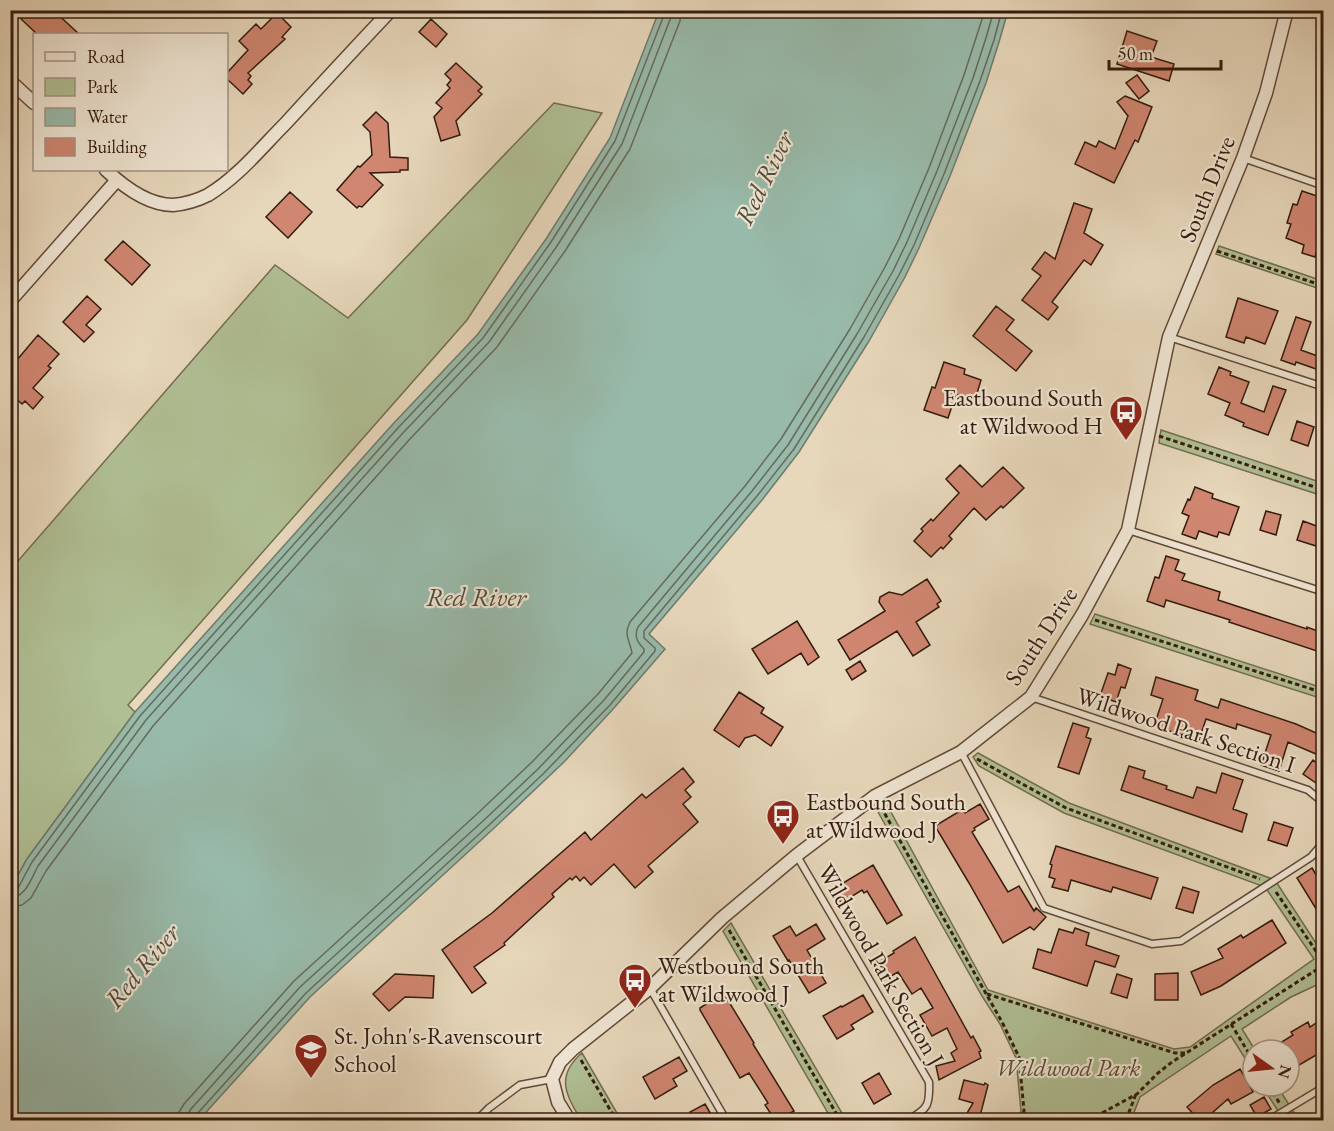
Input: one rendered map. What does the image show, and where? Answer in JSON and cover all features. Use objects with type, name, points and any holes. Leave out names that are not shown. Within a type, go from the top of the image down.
[{"type":"street","points":[[107,171],[141,195],[158,202],[172,205],[190,202],[207,195],[251,159],[391,10]]},
{"type":"street","name":"South Drive","points":[[552,1079],[560,1062],[575,1048],[650,988],[722,918],[797,855],[875,796],[961,752],[1030,697],[1082,615],[1128,530],[1169,337],[1243,159],[1266,93],[1287,10]]},
{"type":"street","points":[[10,81],[33,102]]},
{"type":"street","points":[[10,301],[117,180]]},
{"type":"street","points":[[552,1079],[558,1102],[569,1120]]},
{"type":"lane","points":[[1243,159],[1323,186]]},
{"type":"lane","points":[[1169,337],[1323,387]]},
{"type":"lane","points":[[1128,530],[1323,592]]},
{"type":"lane","name":"Wildwood Park Section I","points":[[1030,697],[1308,790],[1319,799],[1323,807]]},
{"type":"lane","points":[[961,752],[1044,908],[1152,944],[1181,940],[1311,857],[1323,842]]},
{"type":"lane","name":"Wildwood Park Section J","points":[[797,855],[929,1082],[930,1096],[923,1111],[908,1120]]},
{"type":"lane","points":[[650,988],[726,1120]]},
{"type":"lane","points":[[477,1120],[520,1085],[552,1079]]},
{"type":"lane","points":[[1269,1120],[1323,1087]]},
{"type":"path","points":[[1206,247],[1323,286]]},
{"type":"path","points":[[1149,433],[1323,490]]},
{"type":"path","points":[[1082,615],[1323,693]]},
{"type":"path","points":[[961,752],[1066,808],[1270,883],[1323,964],[1172,1062],[1137,1094],[1089,1120]]},
{"type":"path","points":[[875,796],[1002,1022],[1019,1057],[1024,1111],[1021,1120]]},
{"type":"path","points":[[722,918],[840,1120]]},
{"type":"path","points":[[986,994],[1175,1053],[1187,1053]]},
{"type":"path","points":[[1231,1024],[1241,1040]]},
{"type":"path","points":[[575,1048],[616,1120]]},
{"type":"path","points":[[1172,1062],[1175,1053]]},
{"type":"path","points":[[1126,1120],[1137,1094]]},
{"type":"green space","points":[[554,103],[602,113],[467,320],[128,705],[135,712],[27,859],[11,888],[11,569],[275,265],[348,318]]},
{"type":"green space","points":[[1219,246],[1323,281],[1323,290],[1216,254]]},
{"type":"green space","points":[[1161,430],[1323,483],[1323,496],[1159,443]]},
{"type":"green space","points":[[1095,614],[1323,688],[1323,699],[1090,624]]},
{"type":"green space","name":"Wildwood Park","points":[[978,753],[1069,803],[1275,880],[1323,954],[1323,982],[1291,997],[1242,1029],[1248,1038],[1241,1038],[1241,1052],[1231,1036],[1140,1097],[1131,1120],[1017,1120],[1021,1111],[1016,1058],[1000,1024],[878,812],[887,805],[988,990],[1174,1049],[1190,1047],[1314,959],[1265,887],[1064,813],[979,766],[973,757]]},
{"type":"green space","points":[[731,923],[846,1120],[832,1120],[723,931]]},
{"type":"green space","points":[[582,1053],[621,1120],[581,1120],[568,1094],[566,1078],[568,1070]]},
{"type":"green space","points":[[1270,1098],[1285,1098],[1299,1120],[1284,1120]]},
{"type":"water","name":"Red River","points":[[659,11],[1008,11],[986,83],[950,176],[905,277],[869,341],[799,452],[762,500],[649,634],[665,649],[614,708],[564,762],[310,997],[199,1120],[11,1120],[11,888],[27,859],[135,712],[392,425],[478,334],[546,239],[610,138]]},
{"type":"building","points":[[29,10],[53,10],[78,33],[36,33],[21,19]]},
{"type":"building","points":[[277,13],[291,27],[282,37],[285,39],[248,73],[251,76],[248,80],[252,84],[243,94],[228,80],[228,72],[248,50],[239,41],[256,24],[261,29]]},
{"type":"building","points":[[431,19],[447,34],[436,47],[419,32]]},
{"type":"building","points":[[1127,31],[1157,41],[1151,57],[1174,64],[1169,81],[1117,64]]},
{"type":"building","points":[[456,63],[482,87],[478,91],[482,94],[456,121],[460,135],[441,141],[434,117],[442,108],[436,103],[450,88],[447,85],[451,80],[445,74]]},
{"type":"building","points":[[1137,75],[1149,91],[1139,99],[1126,83]]},
{"type":"building","points":[[1125,96],[1152,107],[1138,142],[1135,140],[1114,183],[1075,164],[1085,142],[1096,147],[1099,141],[1115,149],[1128,116],[1117,102]]},
{"type":"building","points":[[376,112],[388,123],[390,157],[408,158],[408,170],[370,173],[383,185],[362,207],[357,208],[337,190],[358,166],[360,167],[372,155],[370,132],[363,125]]},
{"type":"building","points":[[1302,191],[1323,198],[1323,231],[1315,257],[1302,253],[1304,245],[1286,238],[1291,224],[1287,223],[1293,204],[1297,205]]},
{"type":"building","points":[[290,192],[312,212],[288,238],[266,217]]},
{"type":"building","points":[[1074,203],[1092,209],[1084,233],[1103,245],[1091,265],[1084,260],[1052,302],[1058,307],[1048,320],[1022,300],[1041,276],[1032,269],[1045,252],[1055,259]]},
{"type":"building","points":[[123,241],[150,265],[132,285],[105,260]]},
{"type":"building","points":[[87,296],[101,309],[86,325],[94,332],[84,342],[63,322]]},
{"type":"building","points":[[1238,298],[1278,311],[1265,344],[1246,337],[1244,343],[1226,337]]},
{"type":"building","points":[[996,306],[1014,320],[1006,330],[1032,351],[1016,371],[973,336]]},
{"type":"building","points":[[1296,317],[1311,322],[1301,350],[1323,358],[1319,370],[1296,362],[1295,365],[1281,360]]},
{"type":"building","points":[[38,335],[59,354],[48,366],[51,368],[33,388],[43,397],[33,409],[25,401],[22,404],[10,393],[10,378],[16,372],[11,367]]},
{"type":"building","points":[[944,362],[965,369],[964,374],[981,380],[975,400],[956,394],[948,418],[924,410]]},
{"type":"building","points":[[1219,367],[1231,372],[1230,375],[1249,382],[1241,403],[1264,412],[1273,386],[1286,390],[1268,435],[1243,426],[1244,423],[1225,415],[1230,403],[1208,394]]},
{"type":"building","points":[[1297,421],[1314,427],[1308,446],[1291,440]]},
{"type":"building","points":[[960,465],[982,487],[1003,467],[1024,488],[986,520],[974,508],[949,536],[952,539],[931,557],[914,541],[923,531],[921,529],[931,519],[933,521],[959,493],[946,479]]},
{"type":"building","points":[[1195,487],[1213,494],[1212,498],[1239,507],[1229,535],[1219,532],[1217,537],[1199,531],[1196,539],[1182,534],[1189,516],[1182,513]]},
{"type":"building","points":[[1266,511],[1281,515],[1276,535],[1260,530]]},
{"type":"building","points":[[1303,521],[1322,528],[1316,546],[1297,540]]},
{"type":"building","points":[[1166,556],[1179,560],[1175,570],[1185,574],[1182,580],[1220,592],[1218,600],[1323,633],[1323,653],[1166,600],[1164,607],[1147,601],[1155,577],[1159,578]]},
{"type":"building","points":[[927,579],[941,601],[937,604],[939,607],[916,622],[930,645],[913,656],[897,631],[850,660],[838,640],[885,611],[879,602],[880,597],[889,592],[902,595]]},
{"type":"building","points":[[797,621],[819,657],[808,665],[801,653],[768,674],[752,649]]},
{"type":"building","points":[[860,661],[866,671],[852,680],[846,670]]},
{"type":"building","points":[[1118,664],[1131,669],[1125,688],[1121,687],[1116,702],[1100,696],[1108,673],[1115,675]]},
{"type":"building","points":[[1156,677],[1198,690],[1195,700],[1218,708],[1221,699],[1296,724],[1323,736],[1323,757],[1288,742],[1279,771],[1261,765],[1271,735],[1237,724],[1236,729],[1206,719],[1198,743],[1154,726],[1163,699],[1151,695]]},
{"type":"building","points":[[739,692],[764,708],[761,713],[783,727],[771,746],[755,735],[745,738],[739,747],[714,730]]},
{"type":"building","points":[[1073,723],[1089,728],[1086,737],[1091,739],[1079,774],[1058,767]]},
{"type":"building","points":[[1313,760],[1323,768],[1316,783],[1303,774]]},
{"type":"building","points":[[1129,766],[1145,771],[1143,778],[1193,798],[1197,787],[1216,793],[1222,773],[1243,780],[1233,809],[1247,814],[1242,832],[1121,790]]},
{"type":"building","points":[[683,768],[694,782],[685,790],[691,797],[683,804],[698,822],[648,866],[653,872],[635,888],[614,864],[591,885],[584,877],[580,881],[576,876],[572,880],[570,878],[552,894],[554,897],[504,943],[505,945],[474,967],[486,983],[472,993],[442,950],[492,913],[585,832],[591,840],[642,794],[646,798]]},
{"type":"building","points":[[980,804],[989,819],[974,828],[972,832],[1008,892],[1019,886],[1034,911],[1036,908],[1046,917],[1034,930],[1030,927],[1003,943],[935,826],[963,809],[965,813]]},
{"type":"building","points":[[1274,822],[1293,828],[1287,846],[1268,840]]},
{"type":"building","points":[[1056,846],[1158,878],[1151,899],[1113,887],[1111,892],[1071,880],[1068,891],[1052,887],[1055,879],[1049,877],[1052,865],[1050,864]]},
{"type":"building","points":[[873,865],[902,915],[887,924],[867,891],[864,893],[862,890],[841,903],[833,889]]},
{"type":"building","points":[[1312,868],[1323,886],[1323,920],[1297,878]]},
{"type":"building","points":[[1183,887],[1199,892],[1193,913],[1176,908]]},
{"type":"building","points":[[1272,920],[1286,943],[1221,986],[1201,995],[1191,972],[1223,958],[1218,949],[1241,935],[1243,938]]},
{"type":"building","points":[[816,924],[825,939],[807,950],[826,983],[809,993],[773,936],[790,926],[796,936]]},
{"type":"building","points":[[1075,928],[1089,933],[1086,945],[1119,956],[1115,967],[1095,961],[1087,986],[1033,968],[1038,949],[1051,953],[1059,929],[1073,933]]},
{"type":"building","points":[[915,937],[971,1038],[973,1036],[981,1051],[979,1052],[981,1058],[939,1080],[936,1066],[955,1061],[951,1053],[957,1049],[947,1028],[932,1036],[920,1015],[933,1008],[921,988],[912,994],[898,972],[884,980],[874,965]]},
{"type":"building","points":[[1178,973],[1178,1000],[1155,1000],[1155,974]]},
{"type":"building","points":[[395,974],[434,976],[433,998],[405,997],[389,1011],[373,994]]},
{"type":"building","points":[[1117,974],[1132,979],[1127,998],[1111,993]]},
{"type":"building","points":[[863,995],[873,1012],[851,1025],[854,1029],[837,1039],[823,1016]]},
{"type":"building","points":[[717,997],[719,1001],[726,997],[794,1111],[775,1120],[765,1105],[768,1103],[749,1073],[740,1078],[700,1010]]},
{"type":"building","points":[[1319,1021],[1323,1029],[1323,1051],[1301,1064],[1301,1038],[1288,1038],[1293,1035],[1291,1032],[1308,1022],[1310,1027]]},
{"type":"building","points":[[679,1057],[687,1071],[673,1079],[677,1086],[655,1099],[643,1077]]},
{"type":"building","points":[[1240,1069],[1242,1098],[1231,1104],[1228,1099],[1204,1120],[1199,1120],[1187,1107],[1213,1085]]},
{"type":"building","points":[[879,1073],[891,1094],[874,1104],[862,1083]]},
{"type":"building","points":[[964,1080],[988,1085],[979,1120],[963,1120],[973,1103],[959,1099]]},
{"type":"building","points":[[1265,1098],[1271,1109],[1257,1117],[1250,1105]]},
{"type":"building","points":[[705,1104],[712,1116],[705,1120],[694,1120],[690,1112]]},
{"type":"place","name":"Eastbound South at Wildwood H","points":[[1126,441]]},
{"type":"place","name":"Eastbound South at Wildwood J","points":[[783,845]]},
{"type":"place","name":"Westbound South at Wildwood J","points":[[635,1009]]},
{"type":"place","name":"St. John's-Ravenscourt School","points":[[311,1079]]}]
